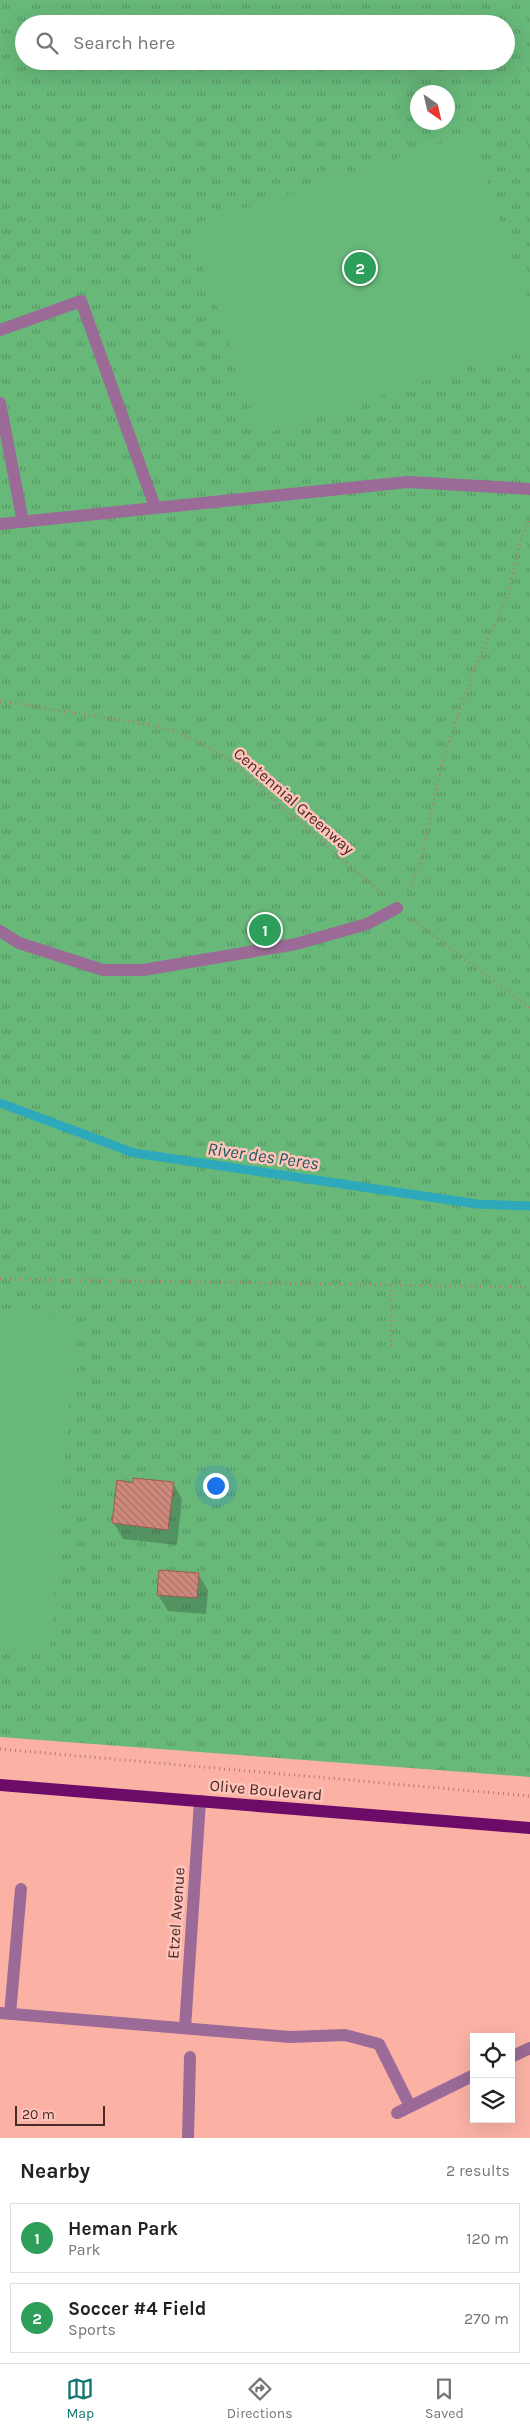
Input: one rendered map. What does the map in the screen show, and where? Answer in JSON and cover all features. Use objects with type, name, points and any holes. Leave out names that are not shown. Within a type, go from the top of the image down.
[{"type":"main road","name":"Olive Boulevard","points":[[0,1786],[200,1800],[530,1828]]},
{"type":"street","points":[[0,330],[81,301],[155,508]]},
{"type":"street","points":[[0,403],[23,522]]},
{"type":"street","points":[[0,524],[408,482],[530,489]]},
{"type":"street","points":[[0,931],[19,942],[103,970],[143,970],[296,944],[367,924],[398,908]]},
{"type":"street","name":"Etzel Avenue","points":[[185,2028],[200,1800]]},
{"type":"street","points":[[21,1889],[5,2013],[290,2037],[344,2035],[379,2044],[410,2106]]},
{"type":"street","points":[[515,2055],[530,2048]]},
{"type":"street","points":[[188,2138],[190,2057]]},
{"type":"street","points":[[397,2113],[470,2077]]},
{"type":"path","points":[[398,908],[411,887],[420,864],[442,764],[474,670],[508,595],[521,538],[530,521]]},
{"type":"path","name":"Centennial Greenway","points":[[0,701],[151,725],[177,732],[205,745],[229,760],[398,908],[530,1008]]},
{"type":"path","points":[[0,1279],[530,1287]]},
{"type":"path","points":[[391,1285],[392,1350]]},
{"type":"path","points":[[0,1749],[530,1796]]},
{"type":"green space","points":[[0,0],[530,0],[530,1777],[0,1737]]},
{"type":"green space","points":[[472,133],[530,310],[530,346],[259,436],[190,226]]},
{"type":"green space","points":[[0,1313],[76,1319],[50,1649],[0,1645]]},
{"type":"building","points":[[133,1478],[174,1482],[168,1530],[112,1523],[117,1480],[133,1483]]},
{"type":"building","points":[[159,1570],[199,1573],[197,1598],[157,1595]]},
{"type":"waterway","name":"River des Peres","points":[[0,1103],[134,1153],[477,1204],[530,1206]]},
{"type":"place","name":"Soccer #4 Field","points":[[360,268]]},
{"type":"place","name":"Heman Park","points":[[265,930]]}]
